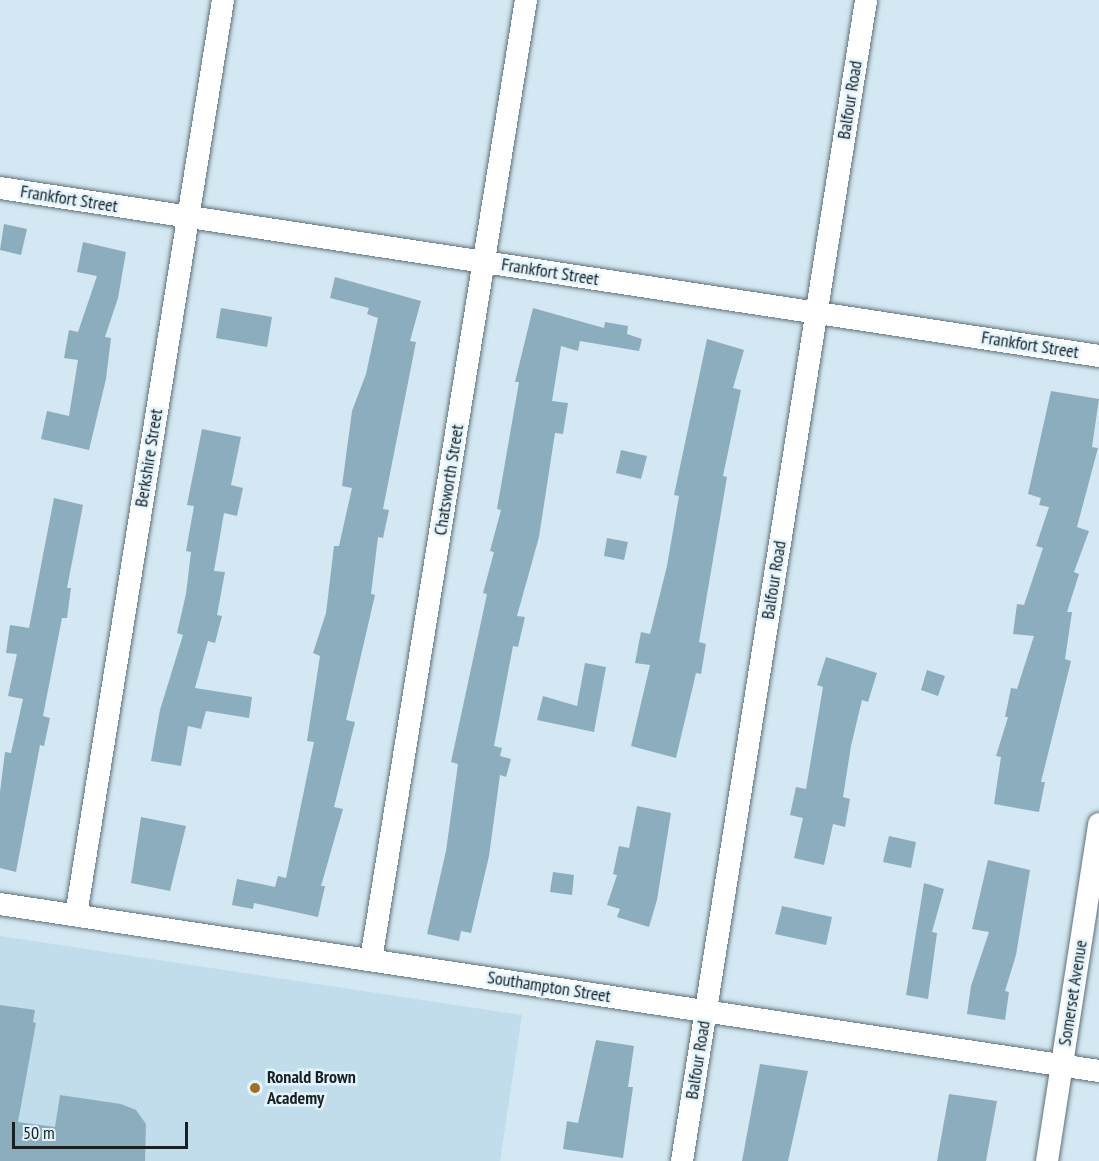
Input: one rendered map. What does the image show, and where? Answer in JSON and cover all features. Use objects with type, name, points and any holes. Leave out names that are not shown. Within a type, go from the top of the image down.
[{"type":"street","name":"Berkshire Street","points":[[76,915],[223,0]]},
{"type":"street","name":"Chatsworth Street","points":[[371,960],[526,0]]},
{"type":"street","name":"Balfour Road","points":[[682,1161],[866,0]]},
{"type":"street","name":"Frankfort Street","points":[[0,188],[1099,356]]},
{"type":"street","name":"Somerset Avenue","points":[[1047,1161],[1099,824]]},
{"type":"street","name":"Southampton Street","points":[[0,904],[1099,1071]]},
{"type":"shaded area","name":"Ronald Brown Academy","points":[[0,936],[522,1015],[500,1161],[0,1161]]},
{"type":"building","points":[[4,224],[27,229],[21,255],[0,250]]},
{"type":"building","points":[[83,242],[126,252],[118,298],[105,337],[111,338],[106,379],[89,450],[41,439],[47,411],[69,416],[78,360],[64,358],[69,330],[78,332],[97,276],[77,272]]},
{"type":"building","points":[[335,277],[421,301],[410,341],[416,342],[383,509],[389,510],[383,538],[378,537],[371,594],[375,595],[346,720],[355,722],[334,807],[343,809],[321,886],[325,886],[318,917],[254,903],[253,909],[232,905],[237,879],[275,887],[278,876],[286,878],[314,742],[307,741],[320,656],[313,653],[326,613],[334,546],[339,546],[352,488],[342,486],[352,411],[366,374],[378,318],[367,314],[369,308],[330,298]]},
{"type":"building","points":[[221,308],[272,317],[267,347],[216,338]]},
{"type":"building","points":[[533,308],[604,328],[605,322],[628,326],[627,334],[642,339],[639,351],[580,341],[578,351],[561,346],[552,401],[568,403],[563,434],[555,433],[539,537],[517,616],[525,617],[518,647],[513,646],[494,746],[502,748],[500,756],[511,759],[506,777],[500,775],[489,856],[471,933],[461,931],[459,941],[427,934],[446,851],[458,764],[451,762],[487,594],[483,593],[494,552],[490,551],[501,510],[497,509],[519,382],[515,382]]},
{"type":"building","points":[[707,339],[744,350],[733,388],[741,390],[723,476],[727,477],[699,642],[706,644],[701,674],[696,673],[676,758],[631,746],[650,665],[635,663],[641,632],[650,634],[667,566],[679,496],[674,495]]},
{"type":"building","points":[[1051,391],[1099,399],[1092,447],[1098,448],[1077,527],[1089,531],[1074,572],[1079,574],[1067,612],[1072,612],[1065,659],[1071,661],[1041,782],[1045,782],[1039,812],[994,804],[1001,757],[996,756],[1008,717],[1005,717],[1011,688],[1017,689],[1034,636],[1013,634],[1017,604],[1024,605],[1043,548],[1036,546],[1049,507],[1039,505],[1041,498],[1028,494]]},
{"type":"building","points":[[202,429],[241,437],[231,485],[243,488],[237,516],[224,513],[214,571],[225,572],[217,615],[222,616],[215,643],[208,641],[195,688],[252,697],[249,718],[206,711],[201,729],[188,726],[181,766],[151,761],[160,710],[183,635],[177,633],[186,594],[191,552],[186,551],[194,506],[187,505]]},
{"type":"building","points":[[621,450],[647,456],[641,479],[616,473]]},
{"type":"building","points":[[54,498],[83,505],[67,588],[71,588],[67,618],[62,618],[43,716],[50,718],[44,746],[40,745],[16,872],[0,868],[0,792],[5,752],[11,753],[23,699],[8,696],[17,654],[6,653],[10,625],[29,628]]},
{"type":"building","points":[[607,538],[628,542],[624,560],[604,556]]},
{"type":"building","points":[[826,657],[877,673],[868,702],[862,700],[851,746],[843,797],[850,799],[845,827],[833,824],[824,865],[794,858],[803,818],[790,815],[796,787],[806,789],[823,687],[817,685]]},
{"type":"building","points":[[585,663],[606,667],[594,732],[537,720],[543,696],[577,706]]},
{"type":"building","points":[[927,670],[945,676],[938,696],[921,690]]},
{"type":"building","points":[[637,806],[671,813],[657,900],[649,927],[617,917],[620,909],[607,905],[617,875],[613,874],[619,846],[629,848]]},
{"type":"building","points":[[141,817],[186,826],[170,891],[131,883]]},
{"type":"building","points":[[889,836],[916,842],[911,868],[883,862]]},
{"type":"building","points":[[988,860],[1030,870],[1016,955],[1005,991],[1009,992],[1005,1020],[967,1014],[971,986],[989,932],[972,929]]},
{"type":"building","points":[[553,872],[574,875],[572,895],[550,892]]},
{"type":"building","points":[[924,883],[944,889],[932,932],[937,933],[928,999],[906,995]]},
{"type":"building","points":[[782,906],[832,917],[826,945],[775,934]]},
{"type":"building","points":[[0,1005],[35,1010],[33,1022],[36,1023],[18,1122],[55,1127],[60,1095],[121,1104],[136,1110],[146,1124],[145,1161],[0,1161]]},
{"type":"building","points":[[596,1040],[634,1046],[628,1087],[633,1087],[623,1158],[563,1149],[567,1121],[578,1123]]},
{"type":"building","points":[[760,1064],[808,1071],[788,1161],[742,1161]]},
{"type":"building","points":[[949,1094],[997,1101],[986,1161],[937,1161]]},
{"type":"place","name":"Ronald Brown Academy","points":[[255,1088]]}]
